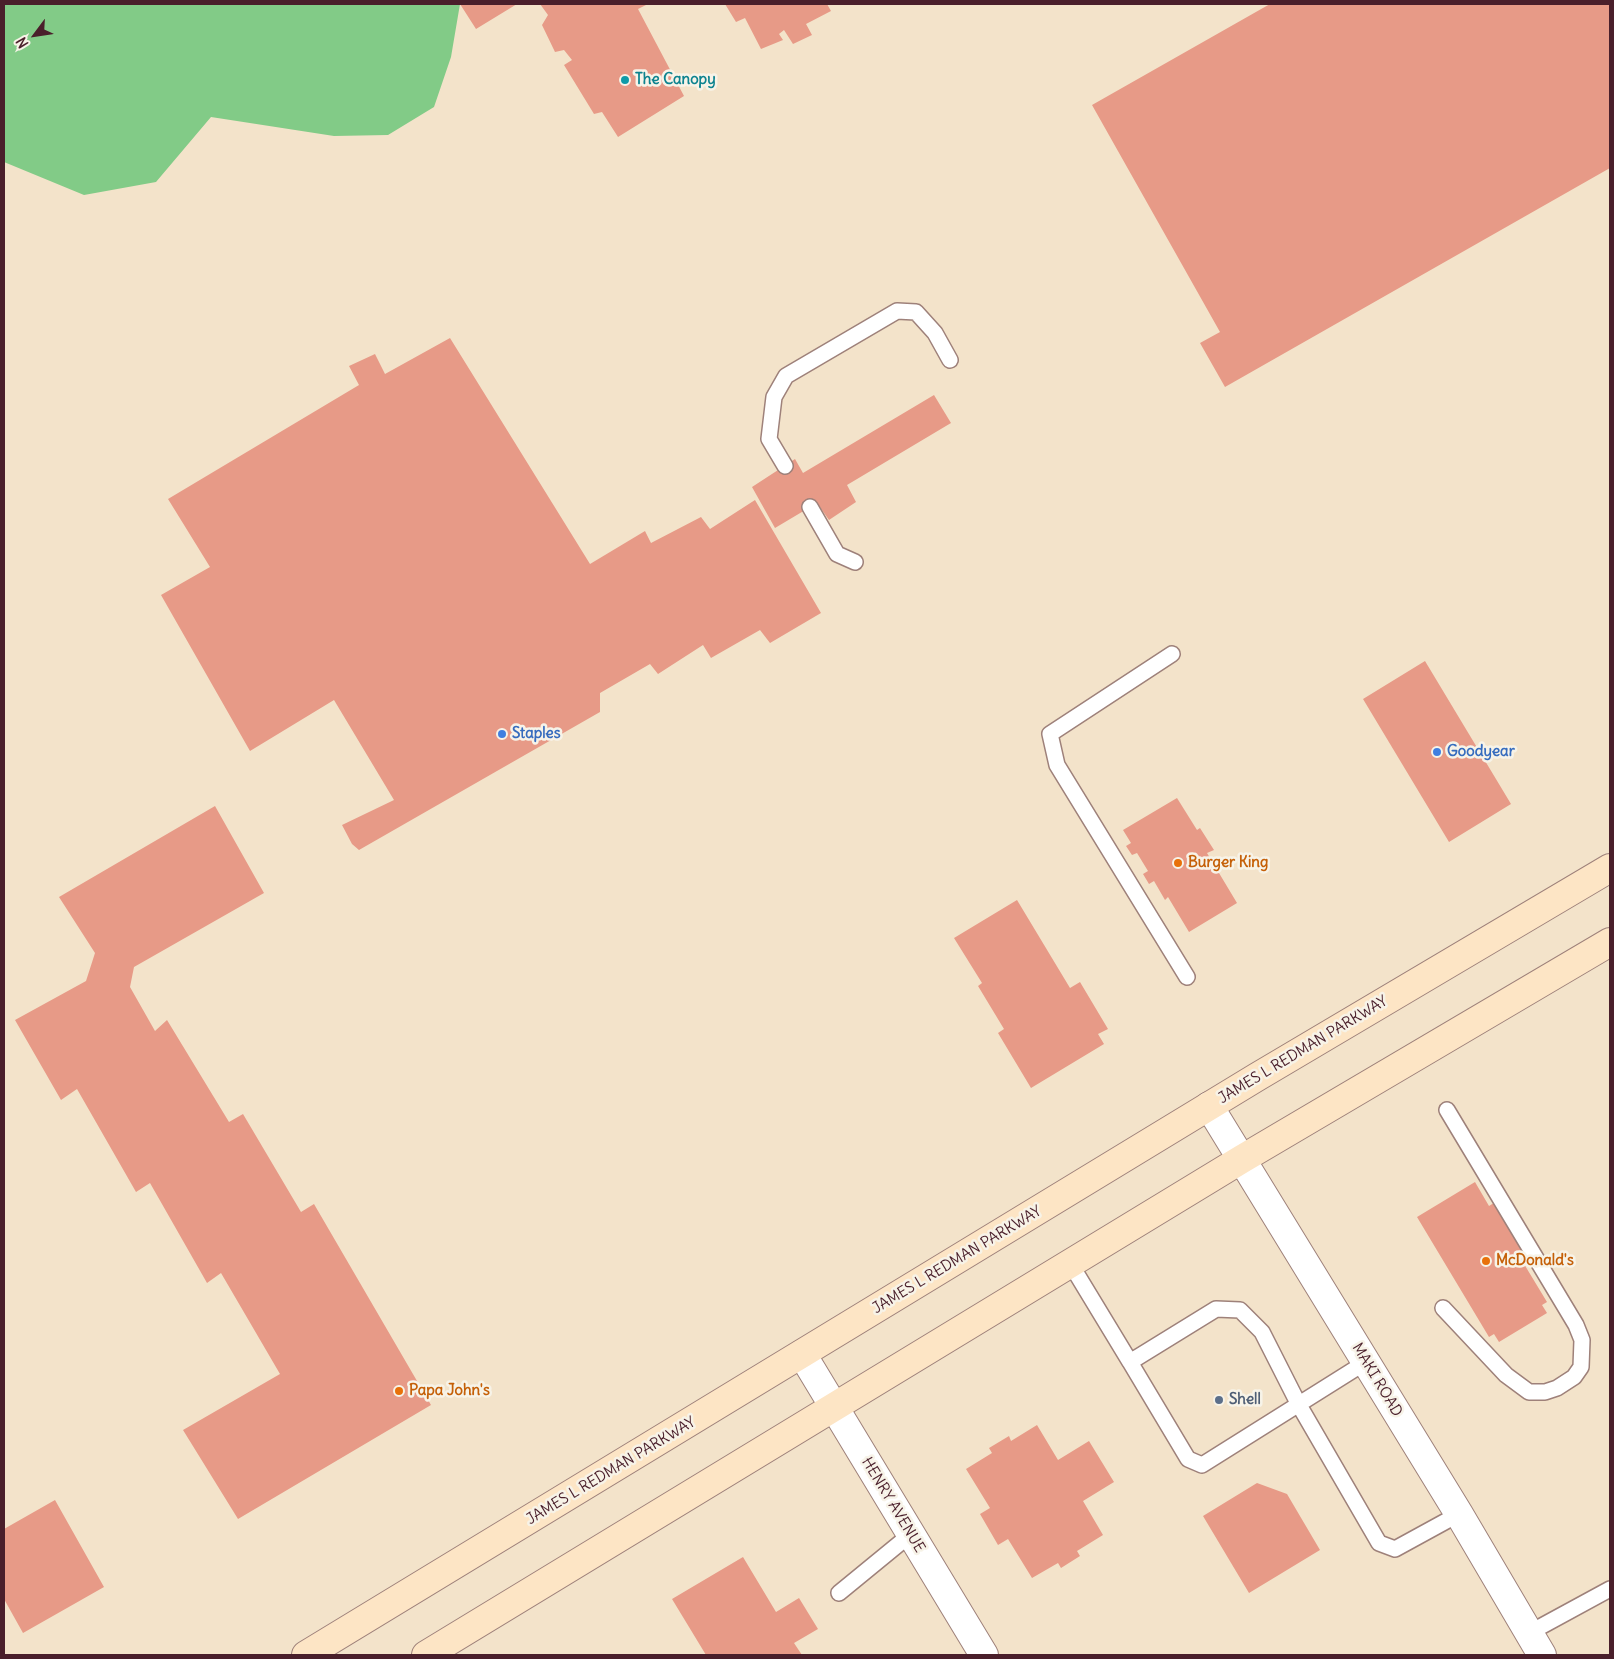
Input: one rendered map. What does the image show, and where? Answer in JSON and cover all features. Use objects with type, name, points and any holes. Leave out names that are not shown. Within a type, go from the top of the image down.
[{"type":"main road","name":"JAMES L REDMAN PARKWAY","points":[[306,1655],[1209,1106],[1610,868]]},
{"type":"main road","points":[[426,1655],[1242,1159],[1610,942]]},
{"type":"street","name":"MAKI ROAD","points":[[1209,1106],[1459,1514],[1536,1644]]},
{"type":"street","name":"HENRY AVENUE","points":[[802,1354],[984,1655]]},
{"type":"lane","points":[[785,466],[769,440],[774,396],[786,376],[897,311],[916,312],[935,333],[950,360]]},
{"type":"lane","points":[[810,507],[837,554],[855,562]]},
{"type":"lane","points":[[1172,654],[1050,734],[1057,766],[1187,976]]},
{"type":"lane","points":[[1443,1308],[1506,1376],[1529,1392],[1544,1392],[1557,1388],[1574,1377],[1582,1367],[1582,1340],[1576,1325],[1447,1110]]},
{"type":"lane","points":[[1070,1263],[1188,1459],[1202,1465],[1366,1362]]},
{"type":"lane","points":[[1130,1362],[1216,1309],[1240,1310],[1262,1332],[1300,1405],[1379,1543],[1394,1549],[1459,1514]]},
{"type":"lane","points":[[839,1593],[911,1534]]},
{"type":"lane","points":[[1536,1644],[1610,1589]]},
{"type":"green space","points":[[4,4],[460,4],[451,57],[434,107],[388,135],[334,136],[211,117],[156,182],[84,195],[4,162]]},
{"type":"building","points":[[460,4],[517,4],[476,29]]},
{"type":"building","name":"The Canopy","points":[[540,4],[648,4],[638,9],[684,96],[618,137],[602,112],[594,114],[564,65],[572,60],[564,50],[555,52],[542,25],[548,15]]},
{"type":"building","points":[[725,4],[827,4],[831,11],[806,24],[812,35],[793,44],[784,30],[779,34],[783,40],[761,49],[745,18],[736,22]]},
{"type":"building","points":[[1270,4],[1610,4],[1610,168],[1225,387],[1200,343],[1220,332],[1092,105]]},
{"type":"building","points":[[450,338],[590,564],[645,531],[651,543],[701,517],[710,529],[755,500],[821,613],[770,643],[760,630],[711,658],[703,645],[658,674],[650,664],[600,693],[600,712],[359,850],[352,844],[342,825],[394,800],[334,700],[250,751],[161,595],[210,567],[168,499],[359,385],[349,366],[375,354],[385,374]]},
{"type":"building","points":[[934,395],[951,423],[847,485],[856,502],[829,520],[817,503],[775,528],[752,487],[795,459],[803,473]]},
{"type":"building","name":"Goodyear","points":[[1425,661],[1511,804],[1449,842],[1363,699]]},
{"type":"building","name":"Burger King","points":[[1177,798],[1197,830],[1200,828],[1214,850],[1207,853],[1237,903],[1189,932],[1168,897],[1165,900],[1154,881],[1149,884],[1143,874],[1148,871],[1137,853],[1132,855],[1126,846],[1131,843],[1123,830]]},
{"type":"building","points":[[215,806],[264,893],[134,967],[130,987],[155,1031],[167,1020],[229,1122],[243,1114],[301,1212],[314,1204],[431,1405],[238,1519],[183,1430],[280,1374],[221,1273],[207,1283],[150,1183],[136,1192],[77,1089],[61,1100],[15,1020],[86,981],[95,953],[59,897]]},
{"type":"building","points":[[1017,900],[1070,988],[1080,982],[1108,1029],[1098,1034],[1104,1044],[1031,1088],[998,1033],[1004,1029],[978,986],[982,983],[954,938]]},
{"type":"building","name":"McDonald's","points":[[1475,1182],[1489,1206],[1497,1201],[1532,1259],[1524,1264],[1547,1302],[1542,1305],[1547,1313],[1499,1342],[1494,1334],[1489,1337],[1417,1217]]},
{"type":"building","points":[[1037,1425],[1058,1460],[1089,1441],[1114,1482],[1083,1501],[1103,1535],[1077,1551],[1080,1556],[1061,1568],[1058,1563],[1032,1578],[1008,1539],[998,1545],[980,1514],[990,1508],[966,1469],[992,1453],[989,1448],[1009,1436],[1011,1441]]},
{"type":"building","points":[[1257,1483],[1287,1494],[1320,1550],[1249,1593],[1203,1516]]},
{"type":"building","points":[[55,1500],[104,1587],[23,1633],[4,1599],[4,1529]]},
{"type":"building","points":[[743,1557],[776,1612],[799,1598],[818,1629],[794,1643],[802,1655],[706,1655],[672,1599]]},
{"type":"place","name":"The Canopy","points":[[625,80]]},
{"type":"place","name":"Staples","points":[[502,734]]},
{"type":"place","name":"Goodyear","points":[[1437,752]]},
{"type":"place","name":"Burger King","points":[[1178,863]]},
{"type":"place","name":"McDonald's","points":[[1486,1261]]},
{"type":"place","name":"Papa John's","points":[[399,1391]]},
{"type":"place","name":"Shell","points":[[1219,1400]]}]
